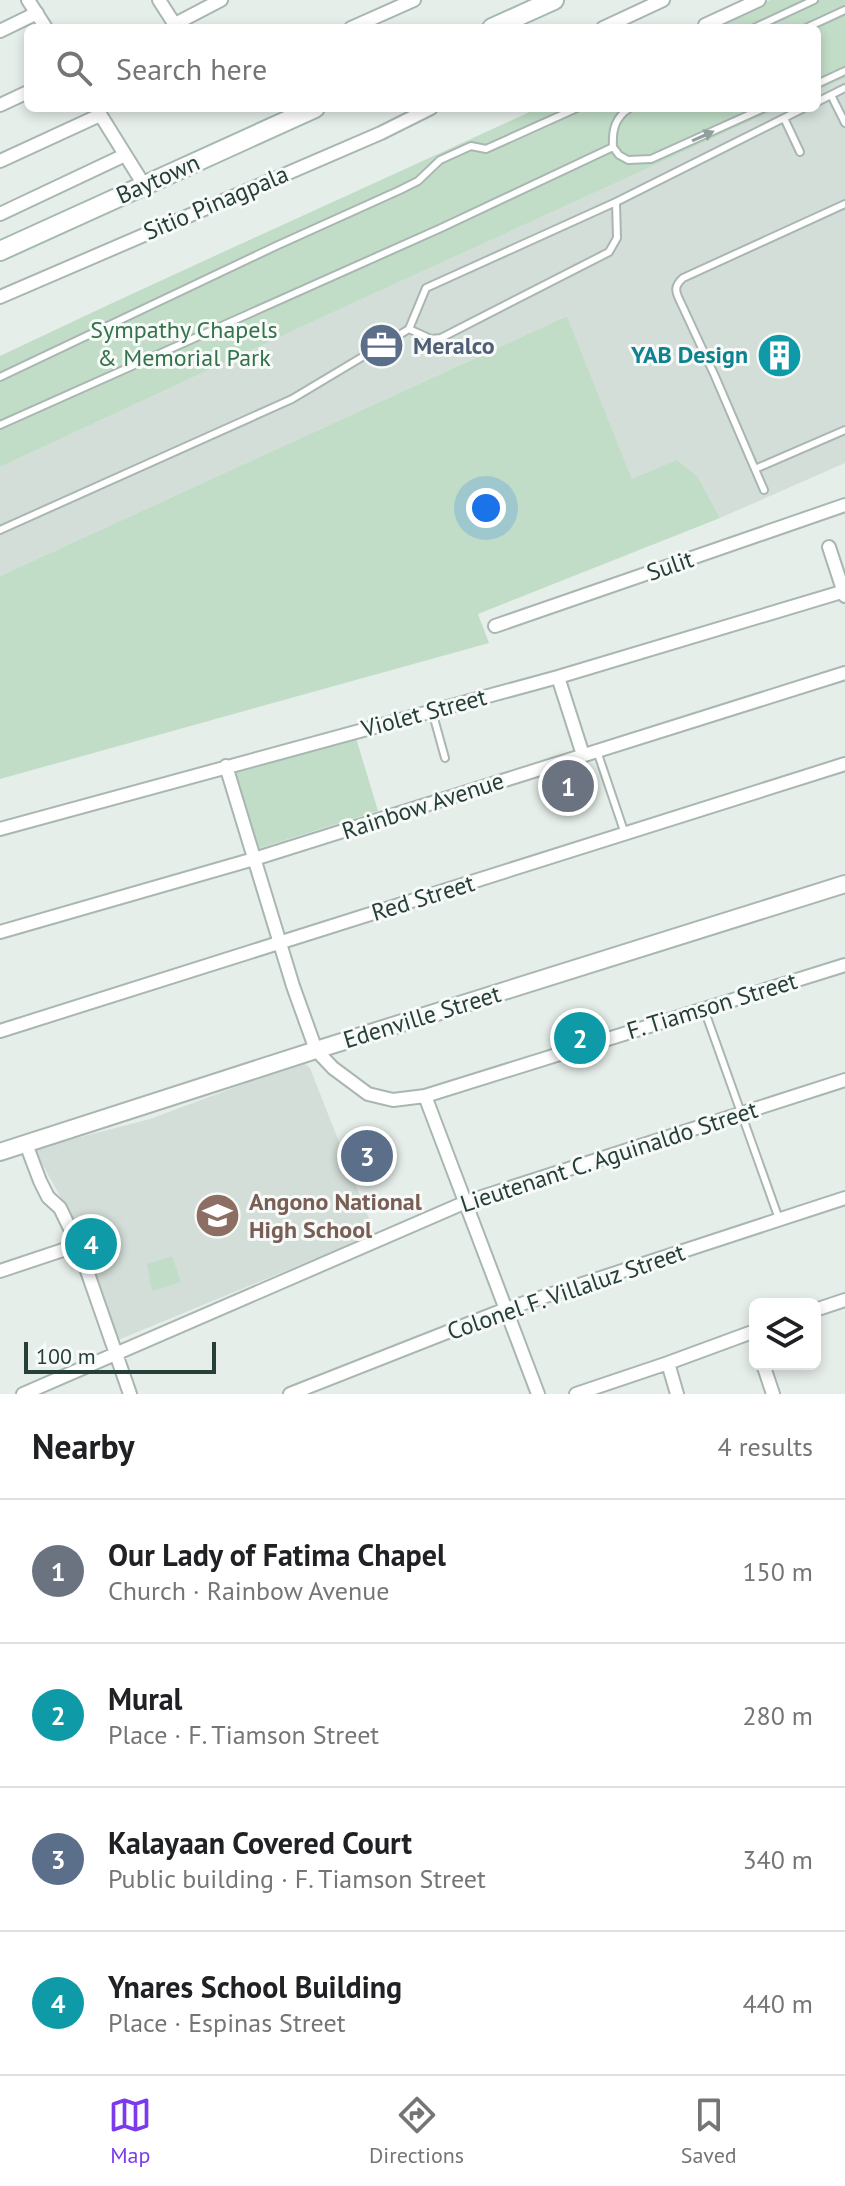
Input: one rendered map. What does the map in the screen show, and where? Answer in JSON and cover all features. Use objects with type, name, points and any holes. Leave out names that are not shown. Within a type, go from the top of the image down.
[{"type":"main road","points":[[501,24],[554,0]]},
{"type":"main road","name":"Baytown","points":[[0,251],[306,112]]},
{"type":"street","points":[[28,0],[44,24]]},
{"type":"street","points":[[159,0],[175,24]]},
{"type":"street","points":[[179,24],[221,0]]},
{"type":"street","points":[[360,24],[414,0]]},
{"type":"street","points":[[612,24],[663,0]]},
{"type":"street","points":[[707,24],[759,0]]},
{"type":"street","points":[[0,31],[37,13]]},
{"type":"street","points":[[0,105],[24,94]]},
{"type":"street","points":[[0,161],[98,112],[144,185]]},
{"type":"street","name":"Sitio Pinagpala","points":[[0,297],[381,133],[423,112]]},
{"type":"street","points":[[0,214],[125,155]]},
{"type":"street","name":"Sulit","points":[[495,626],[845,505]]},
{"type":"street","points":[[829,547],[845,593]]},
{"type":"street","name":"Violet Street","points":[[0,829],[558,677],[845,593]]},
{"type":"street","name":"Rainbow Avenue","points":[[0,932],[254,859],[845,673]]},
{"type":"street","points":[[558,677],[583,755]]},
{"type":"street","name":"Red Street","points":[[0,1031],[845,764]]},
{"type":"street","points":[[226,766],[316,1050]]},
{"type":"street","name":"Edenville Street","points":[[0,1152],[845,884]]},
{"type":"street","name":"F. Tiamson Street","points":[[316,1050],[333,1068],[368,1094],[393,1100],[425,1096],[845,965]]},
{"type":"street","name":"Lieutenant C. Aguinaldo Street","points":[[23,1394],[466,1202],[845,1080]]},
{"type":"street","points":[[425,1096],[538,1394]]},
{"type":"street","points":[[26,1144],[48,1197],[60,1208],[78,1245],[130,1394]]},
{"type":"street","name":"Colonel F. Villaluz Street","points":[[290,1394],[506,1309],[845,1198]]},
{"type":"street","points":[[0,1271],[78,1245]]},
{"type":"street","points":[[821,1308],[845,1300]]},
{"type":"street","points":[[576,1394],[749,1337]]},
{"type":"street","points":[[668,1363],[677,1394]]},
{"type":"street","points":[[765,1370],[773,1394]]},
{"type":"lane","points":[[763,24],[814,0]]},
{"type":"lane","points":[[815,24],[845,10]]},
{"type":"lane","points":[[821,82],[845,71]]},
{"type":"lane","points":[[821,100],[845,88]]},
{"type":"lane","points":[[831,95],[842,111],[845,123]]},
{"type":"lane","points":[[0,377],[400,190],[418,181],[440,160],[471,146],[486,149],[568,112]]},
{"type":"lane","points":[[625,112],[618,118],[612,137],[613,147],[628,160],[651,159],[755,112]]},
{"type":"lane","points":[[0,530],[292,399],[409,329],[426,288],[616,202],[796,112]]},
{"type":"lane","points":[[784,118],[800,152]]},
{"type":"lane","points":[[0,425],[441,228],[613,147]]},
{"type":"lane","points":[[409,329],[431,339],[441,338],[609,252],[617,238],[616,202]]},
{"type":"lane","points":[[764,490],[677,294],[677,283],[845,204]]},
{"type":"lane","points":[[755,469],[845,430]]},
{"type":"lane","points":[[432,711],[445,758]]},
{"type":"lane","points":[[597,751],[626,834]]},
{"type":"lane","points":[[704,1009],[779,1219]]},
{"type":"shaded area","name":"Meralco","points":[[845,78],[845,463],[720,518],[698,477],[632,479],[567,316],[0,576],[0,467],[771,112],[821,112],[821,89]]},
{"type":"shaded area","name":"Angono National High School","points":[[303,1062],[310,1068],[375,1234],[118,1340],[61,1198],[34,1149],[150,1119]]},
{"type":"green space","points":[[770,0],[845,0],[845,78],[821,89],[821,24],[719,24]]},
{"type":"green space","name":"Sympathy Chapels & Memorial Park","points":[[529,112],[771,112],[0,467],[0,356]]},
{"type":"green space","points":[[567,316],[632,479],[677,460],[698,477],[720,518],[478,614],[489,643],[0,779],[0,576]]},
{"type":"green space","points":[[356,738],[378,811],[257,849],[235,770]]},
{"type":"green space","points":[[172,1256],[181,1282],[152,1291],[147,1264]]},
{"type":"place","name":"Meralco","points":[[382,346]]},
{"type":"place","name":"YAB Design","points":[[779,355]]},
{"type":"place","name":"Our Lady of Fatima Chapel","points":[[568,786]]},
{"type":"place","name":"Mural","points":[[580,1038]]},
{"type":"place","name":"Kalayaan Covered Court","points":[[367,1156]]},
{"type":"place","name":"Angono National High School","points":[[218,1216]]},
{"type":"place","name":"Ynares School Building","points":[[91,1244]]}]
